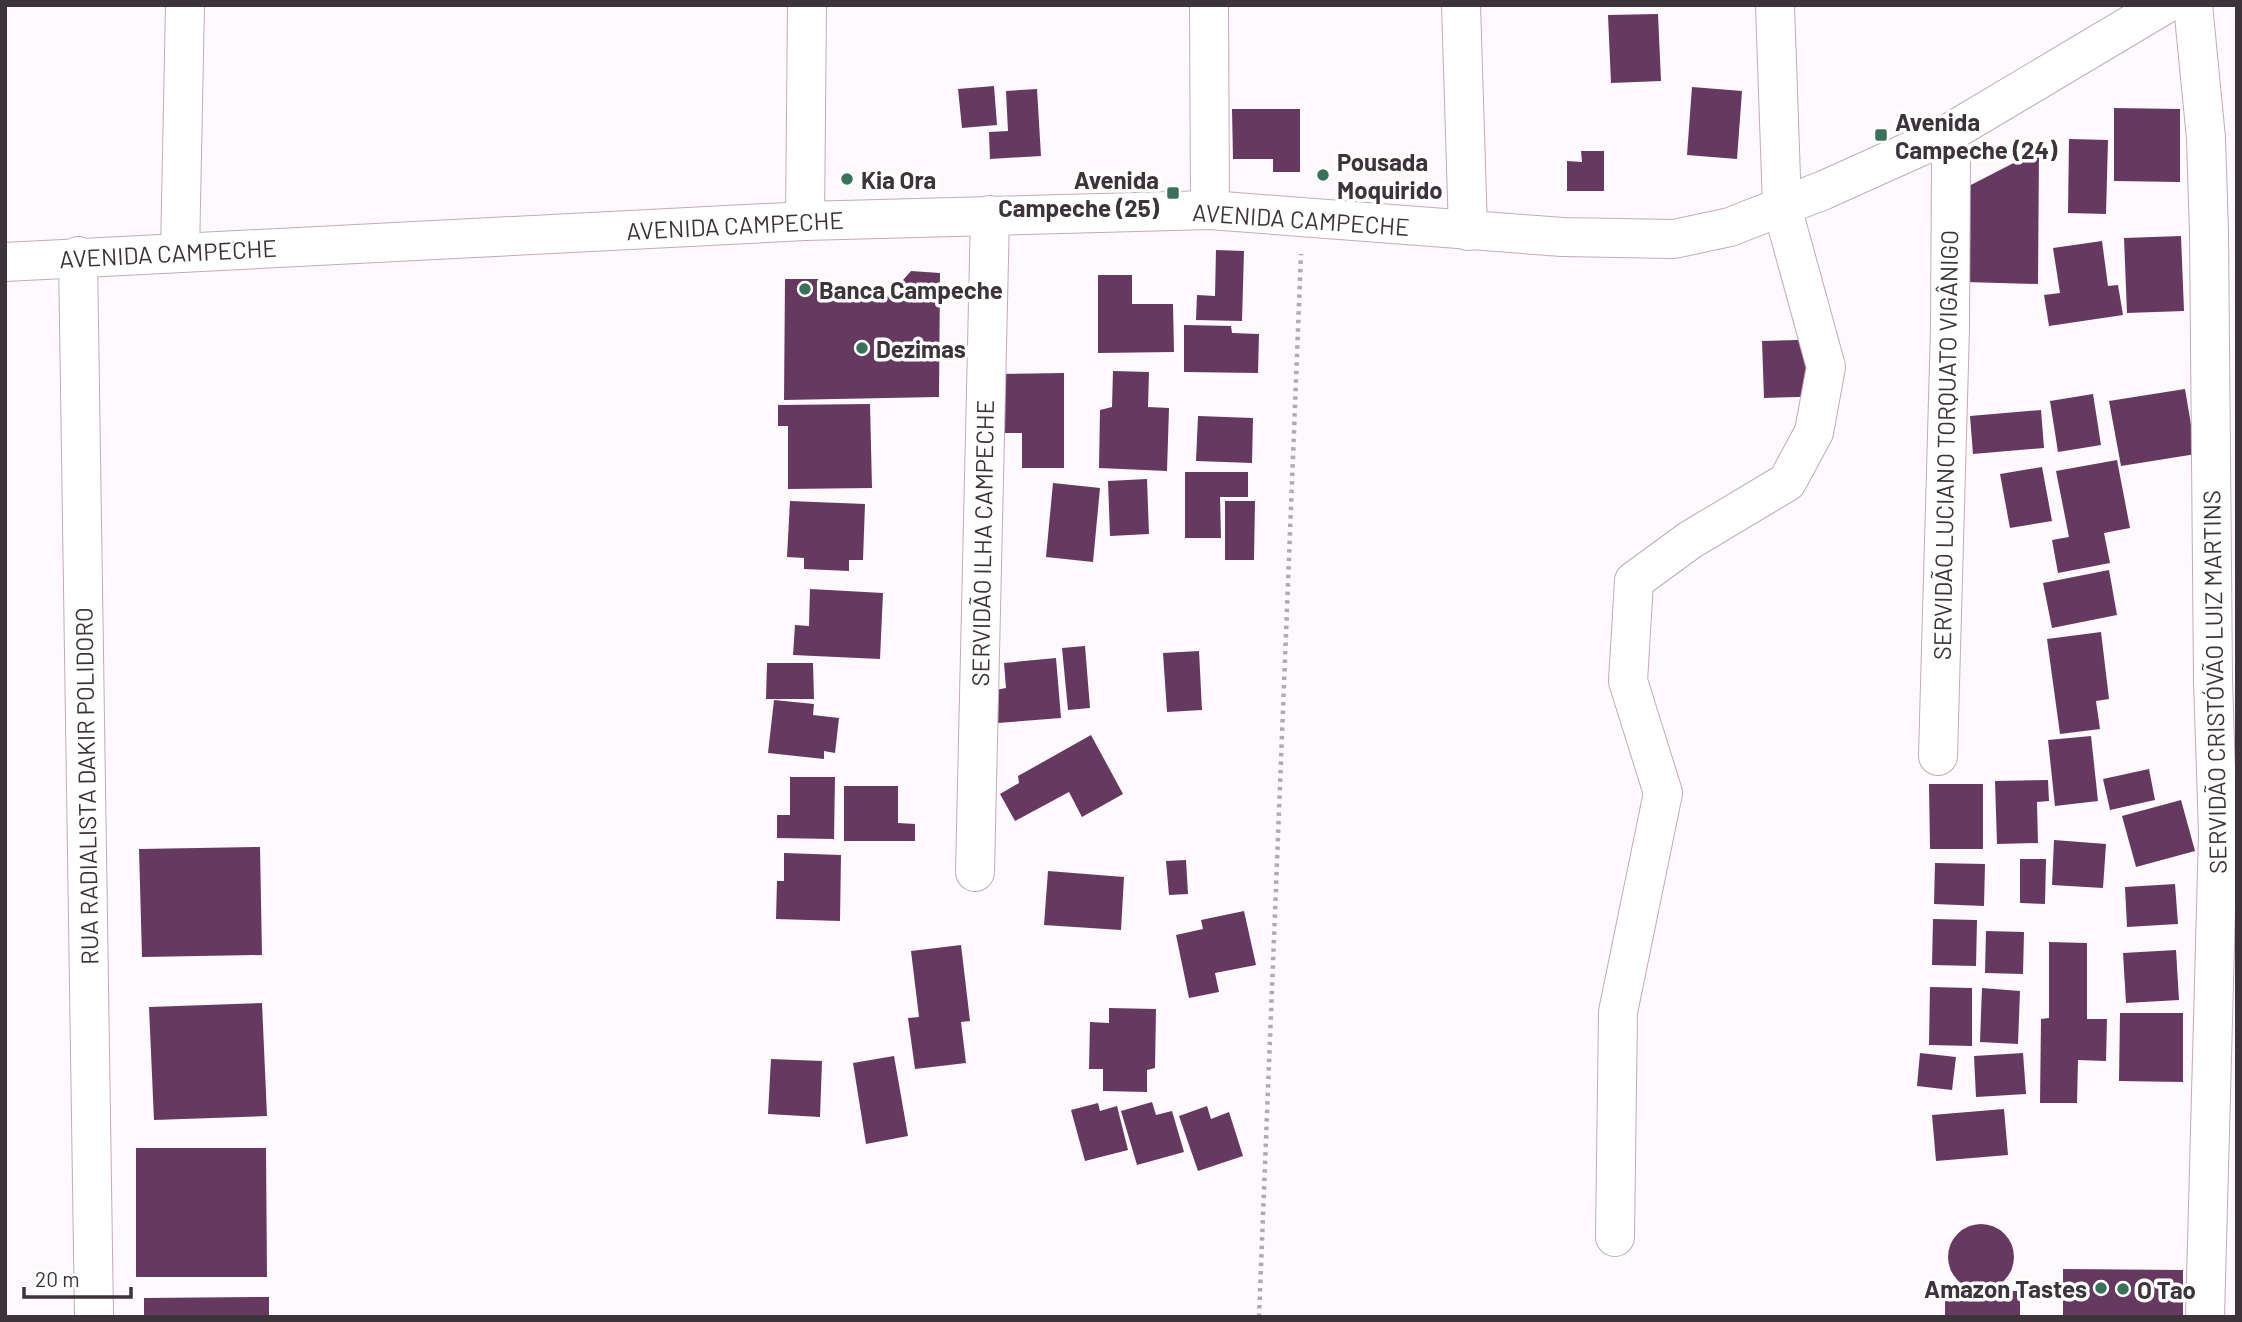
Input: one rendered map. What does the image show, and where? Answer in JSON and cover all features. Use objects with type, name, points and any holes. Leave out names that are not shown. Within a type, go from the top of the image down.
[{"type":"street","points":[[180,253],[185,5]]},
{"type":"street","points":[[805,221],[807,5]]},
{"type":"street","points":[[1209,5],[1210,210]]},
{"type":"street","points":[[1461,5],[1468,231]]},
{"type":"street","points":[[1615,1237],[1618,1012],[1663,793],[1628,681],[1634,581],[1690,540],[1787,482],[1814,432],[1826,367],[1782,207],[1775,5]]},
{"type":"street","name":"AVENIDA CAMPECHE","points":[[5,262],[78,256],[805,221],[1210,210],[1468,231],[1618,240],[1674,239],[1730,227],[1944,136],[2164,5]]},
{"type":"street","name":"SERVIDÃO CRISTÓVÃO LUIZ MARTINS","points":[[2193,5],[2206,138],[2209,232],[2213,680],[2218,834],[2205,1317]]},
{"type":"street","name":"SERVIDÃO LUCIANO TORQUATO VIGÂNIGO","points":[[1938,756],[1951,328],[1951,162],[1944,136]]},
{"type":"street","name":"SERVIDÃO ILHA CAMPECHE","points":[[975,872],[990,215]]},
{"type":"street","name":"RUA RADIALISTA DAKIR POLIDORO","points":[[78,256],[94,1317]]},
{"type":"path","points":[[1259,1317],[1303,218]]},
{"type":"building","points":[[1658,14],[1661,81],[1611,83],[1608,15]]},
{"type":"building","points":[[994,86],[997,125],[962,128],[958,89]]},
{"type":"building","points":[[1692,87],[1742,91],[1737,159],[1687,155]]},
{"type":"building","points":[[1037,89],[1041,156],[990,159],[989,132],[1008,131],[1006,91]]},
{"type":"building","points":[[2114,108],[2180,109],[2180,182],[2114,181]]},
{"type":"building","points":[[1232,109],[1300,109],[1300,172],[1273,172],[1273,159],[1233,159]]},
{"type":"building","points":[[2069,139],[2108,140],[2106,214],[2068,213]]},
{"type":"building","points":[[2039,150],[2038,284],[1965,282],[1965,188]]},
{"type":"building","points":[[1581,151],[1604,151],[1604,191],[1567,191],[1567,161],[1582,162]]},
{"type":"building","points":[[2181,236],[2184,311],[2127,313],[2124,238]]},
{"type":"building","points":[[2102,241],[2108,286],[2118,285],[2123,315],[2049,326],[2044,295],[2060,293],[2053,248]]},
{"type":"building","points":[[1216,250],[1244,251],[1242,321],[1196,320],[1197,295],[1215,296]]},
{"type":"building","name":"Dezimas","points":[[911,271],[940,273],[939,397],[784,400],[785,279],[825,279],[825,298],[889,296]]},
{"type":"building","points":[[1098,275],[1132,275],[1132,304],[1173,304],[1174,352],[1098,353]]},
{"type":"building","points":[[1184,325],[1231,326],[1232,333],[1259,334],[1258,373],[1184,372]]},
{"type":"building","points":[[1835,339],[1837,396],[1764,398],[1762,341]]},
{"type":"building","points":[[1113,371],[1149,372],[1148,407],[1169,408],[1167,471],[1099,468],[1100,410],[1112,407]]},
{"type":"building","points":[[1064,373],[1064,468],[1022,468],[1022,433],[997,433],[997,374]]},
{"type":"building","points":[[2185,389],[2196,454],[2121,466],[2109,401]]},
{"type":"building","points":[[2093,394],[2101,445],[2058,452],[2050,401]]},
{"type":"building","points":[[870,404],[872,488],[788,489],[788,426],[778,426],[778,405]]},
{"type":"building","points":[[2041,410],[2044,448],[1973,454],[1970,416]]},
{"type":"building","points":[[1198,416],[1253,418],[1252,463],[1196,461]]},
{"type":"building","points":[[2117,460],[2130,528],[2104,533],[2110,563],[2058,573],[2052,540],[2069,537],[2056,471]]},
{"type":"building","points":[[2042,467],[2052,521],[2010,528],[2000,474]]},
{"type":"building","points":[[1185,472],[1248,472],[1248,497],[1220,497],[1221,538],[1185,538]]},
{"type":"building","points":[[1147,479],[1149,534],[1110,536],[1108,481]]},
{"type":"building","points":[[1053,483],[1100,488],[1093,562],[1046,557]]},
{"type":"building","points":[[790,501],[865,504],[863,560],[849,560],[849,571],[804,569],[804,558],[787,557]]},
{"type":"building","points":[[1225,501],[1255,501],[1254,560],[1225,560]]},
{"type":"building","points":[[2109,570],[2117,615],[2052,628],[2043,583]]},
{"type":"building","points":[[810,589],[883,593],[880,659],[793,655],[795,625],[809,626]]},
{"type":"building","points":[[2101,632],[2109,699],[2096,701],[2100,729],[2060,734],[2047,639]]},
{"type":"building","points":[[1085,646],[1090,708],[1068,710],[1062,648]]},
{"type":"building","points":[[1199,651],[1202,710],[1167,712],[1163,653]]},
{"type":"building","points":[[1056,658],[1061,718],[998,723],[995,690],[1006,688],[1004,663]]},
{"type":"building","points":[[767,663],[813,663],[814,699],[766,699]]},
{"type":"building","points":[[774,700],[814,704],[813,715],[839,718],[835,753],[824,751],[824,759],[768,753]]},
{"type":"building","points":[[1091,735],[1123,794],[1082,817],[1069,792],[1015,821],[1000,794],[1019,783],[1018,776]]},
{"type":"building","points":[[2091,736],[2098,801],[2055,806],[2048,740]]},
{"type":"building","points":[[2149,769],[2155,800],[2110,810],[2103,779]]},
{"type":"building","points":[[790,777],[835,777],[834,839],[777,838],[777,815],[790,815]]},
{"type":"building","points":[[2048,780],[2049,801],[2037,802],[2038,843],[1997,844],[1995,781]]},
{"type":"building","points":[[1929,784],[1983,784],[1983,849],[1930,849]]},
{"type":"building","points":[[844,786],[898,786],[898,823],[915,824],[915,841],[844,841]]},
{"type":"building","points":[[2181,800],[2195,851],[2136,867],[2122,816]]},
{"type":"building","points":[[2054,840],[2106,844],[2103,888],[2052,885]]},
{"type":"building","points":[[260,847],[262,955],[142,957],[139,849]]},
{"type":"building","points":[[784,853],[841,855],[840,921],[776,919],[777,881],[784,881]]},
{"type":"building","points":[[2020,859],[2046,859],[2045,904],[2020,903]]},
{"type":"building","points":[[1186,860],[1188,894],[1169,895],[1166,861]]},
{"type":"building","points":[[1935,863],[1985,864],[1984,906],[1934,904]]},
{"type":"building","points":[[1048,871],[1124,877],[1121,930],[1044,925]]},
{"type":"building","points":[[2175,884],[2178,924],[2127,927],[2125,887]]},
{"type":"building","points":[[1244,911],[1256,965],[1215,973],[1219,992],[1189,998],[1176,935],[1203,929],[1201,920]]},
{"type":"building","points":[[1933,919],[1977,920],[1976,966],[1932,965]]},
{"type":"building","points":[[1986,931],[2024,932],[2023,974],[1985,973]]},
{"type":"building","points":[[2049,942],[2087,943],[2087,1019],[2107,1019],[2106,1061],[2078,1060],[2077,1103],[2040,1103],[2041,1019],[2049,1018]]},
{"type":"building","points":[[961,945],[970,1021],[961,1022],[966,1063],[915,1069],[908,1018],[919,1017],[911,951]]},
{"type":"building","points":[[2176,950],[2179,1000],[2126,1003],[2123,953]]},
{"type":"building","points":[[1930,987],[1972,988],[1972,1046],[1929,1045]]},
{"type":"building","points":[[1982,988],[2020,991],[2018,1044],[1980,1042]]},
{"type":"building","points":[[262,1003],[267,1116],[154,1120],[149,1007]]},
{"type":"building","points":[[1109,1008],[1156,1009],[1155,1068],[1147,1070],[1147,1092],[1103,1091],[1103,1069],[1089,1069],[1090,1022],[1109,1023]]},
{"type":"building","points":[[2120,1013],[2183,1013],[2183,1082],[2119,1081]]},
{"type":"building","points":[[1920,1053],[1956,1057],[1952,1090],[1917,1086]]},
{"type":"building","points":[[2023,1053],[2026,1094],[1976,1097],[1974,1056]]},
{"type":"building","points":[[894,1056],[908,1136],[866,1144],[853,1063]]},
{"type":"building","points":[[771,1059],[822,1061],[820,1117],[768,1114]]},
{"type":"building","points":[[1152,1102],[1156,1115],[1172,1111],[1184,1152],[1137,1165],[1121,1111]]},
{"type":"building","points":[[1098,1103],[1100,1111],[1117,1106],[1128,1150],[1085,1161],[1071,1110]]},
{"type":"building","points":[[1207,1106],[1211,1119],[1229,1112],[1243,1156],[1198,1171],[1179,1116]]},
{"type":"building","points":[[2004,1109],[2008,1155],[1936,1161],[1932,1115]]},
{"type":"building","points":[[136,1148],[266,1148],[267,1277],[136,1277]]},
{"type":"building","points":[[1974,1224],[1988,1224],[2000,1229],[2009,1238],[2014,1257],[2012,1270],[2005,1281],[1988,1290],[1974,1290],[1962,1285],[1953,1276],[1948,1264],[1948,1250],[1953,1238],[1962,1229]]},
{"type":"building","points":[[2063,1269],[2183,1270],[2183,1317],[2063,1317]]},
{"type":"building","points":[[1945,1291],[2020,1291],[2020,1317],[1945,1317]]},
{"type":"building","points":[[269,1297],[269,1317],[144,1317],[144,1298]]},
{"type":"place","name":"Avenida Campeche (24)","points":[[1881,135]]},
{"type":"place","name":"Pousada Moquirido","points":[[1323,175]]},
{"type":"place","name":"Kia Ora","points":[[847,179]]},
{"type":"place","name":"Avenida Campeche (25)","points":[[1173,193]]},
{"type":"place","name":"Banca Campeche","points":[[805,289]]},
{"type":"place","name":"Dezimas","points":[[862,348]]},
{"type":"place","name":"Amazon Tastes","points":[[2101,1288]]},
{"type":"place","name":"O Tao","points":[[2123,1289]]}]
